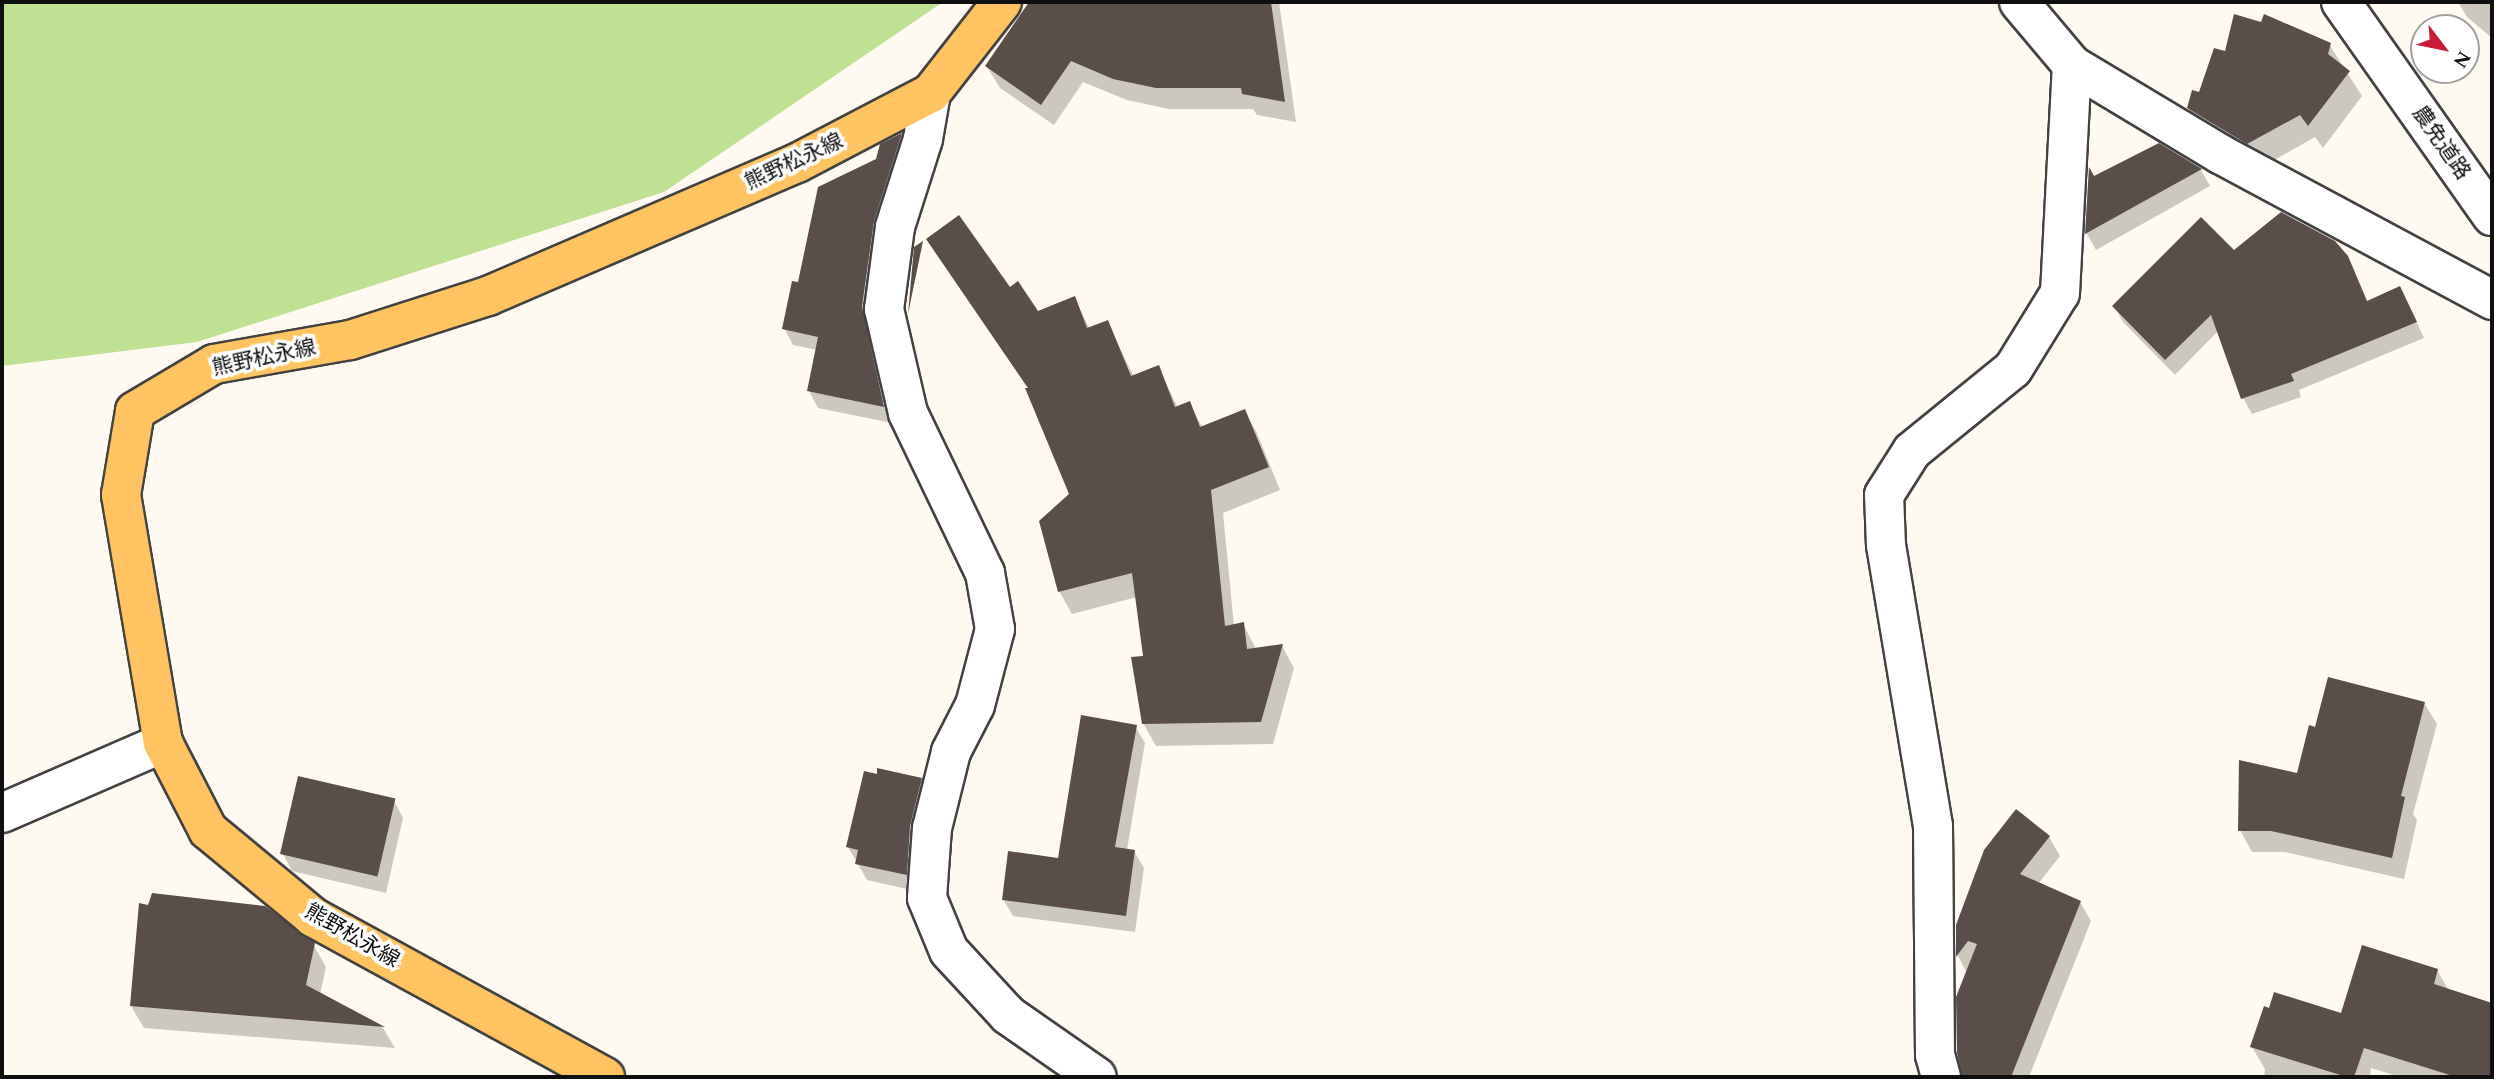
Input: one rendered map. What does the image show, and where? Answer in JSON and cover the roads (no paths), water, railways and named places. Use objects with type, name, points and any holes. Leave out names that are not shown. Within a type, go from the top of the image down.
[{"type":"main road","name":"熊野松永線","points":[[606,1077],[313,917],[208,830],[163,743],[121,495],[135,411],[215,364],[350,340],[488,296],[797,163],[931,93],[1002,2]]},
{"type":"street","points":[[2019,2],[2072,65],[2220,154],[2492,300]]},
{"type":"street","name":"農免道路","points":[[2341,2],[2492,216]]},
{"type":"street","points":[[1941,1077],[1935,1055],[1933,826],[1886,546],[1884,495],[1912,451],[2013,369],[2060,293],[2072,65]]},
{"type":"street","points":[[931,93],[923,139],[895,227],[884,309],[908,413],[985,573],[995,629],[975,705],[951,752],[932,828],[927,898],[950,951],[1008,1015],[1097,1077]]},
{"type":"street","points":[[2,813],[163,743]]}]
